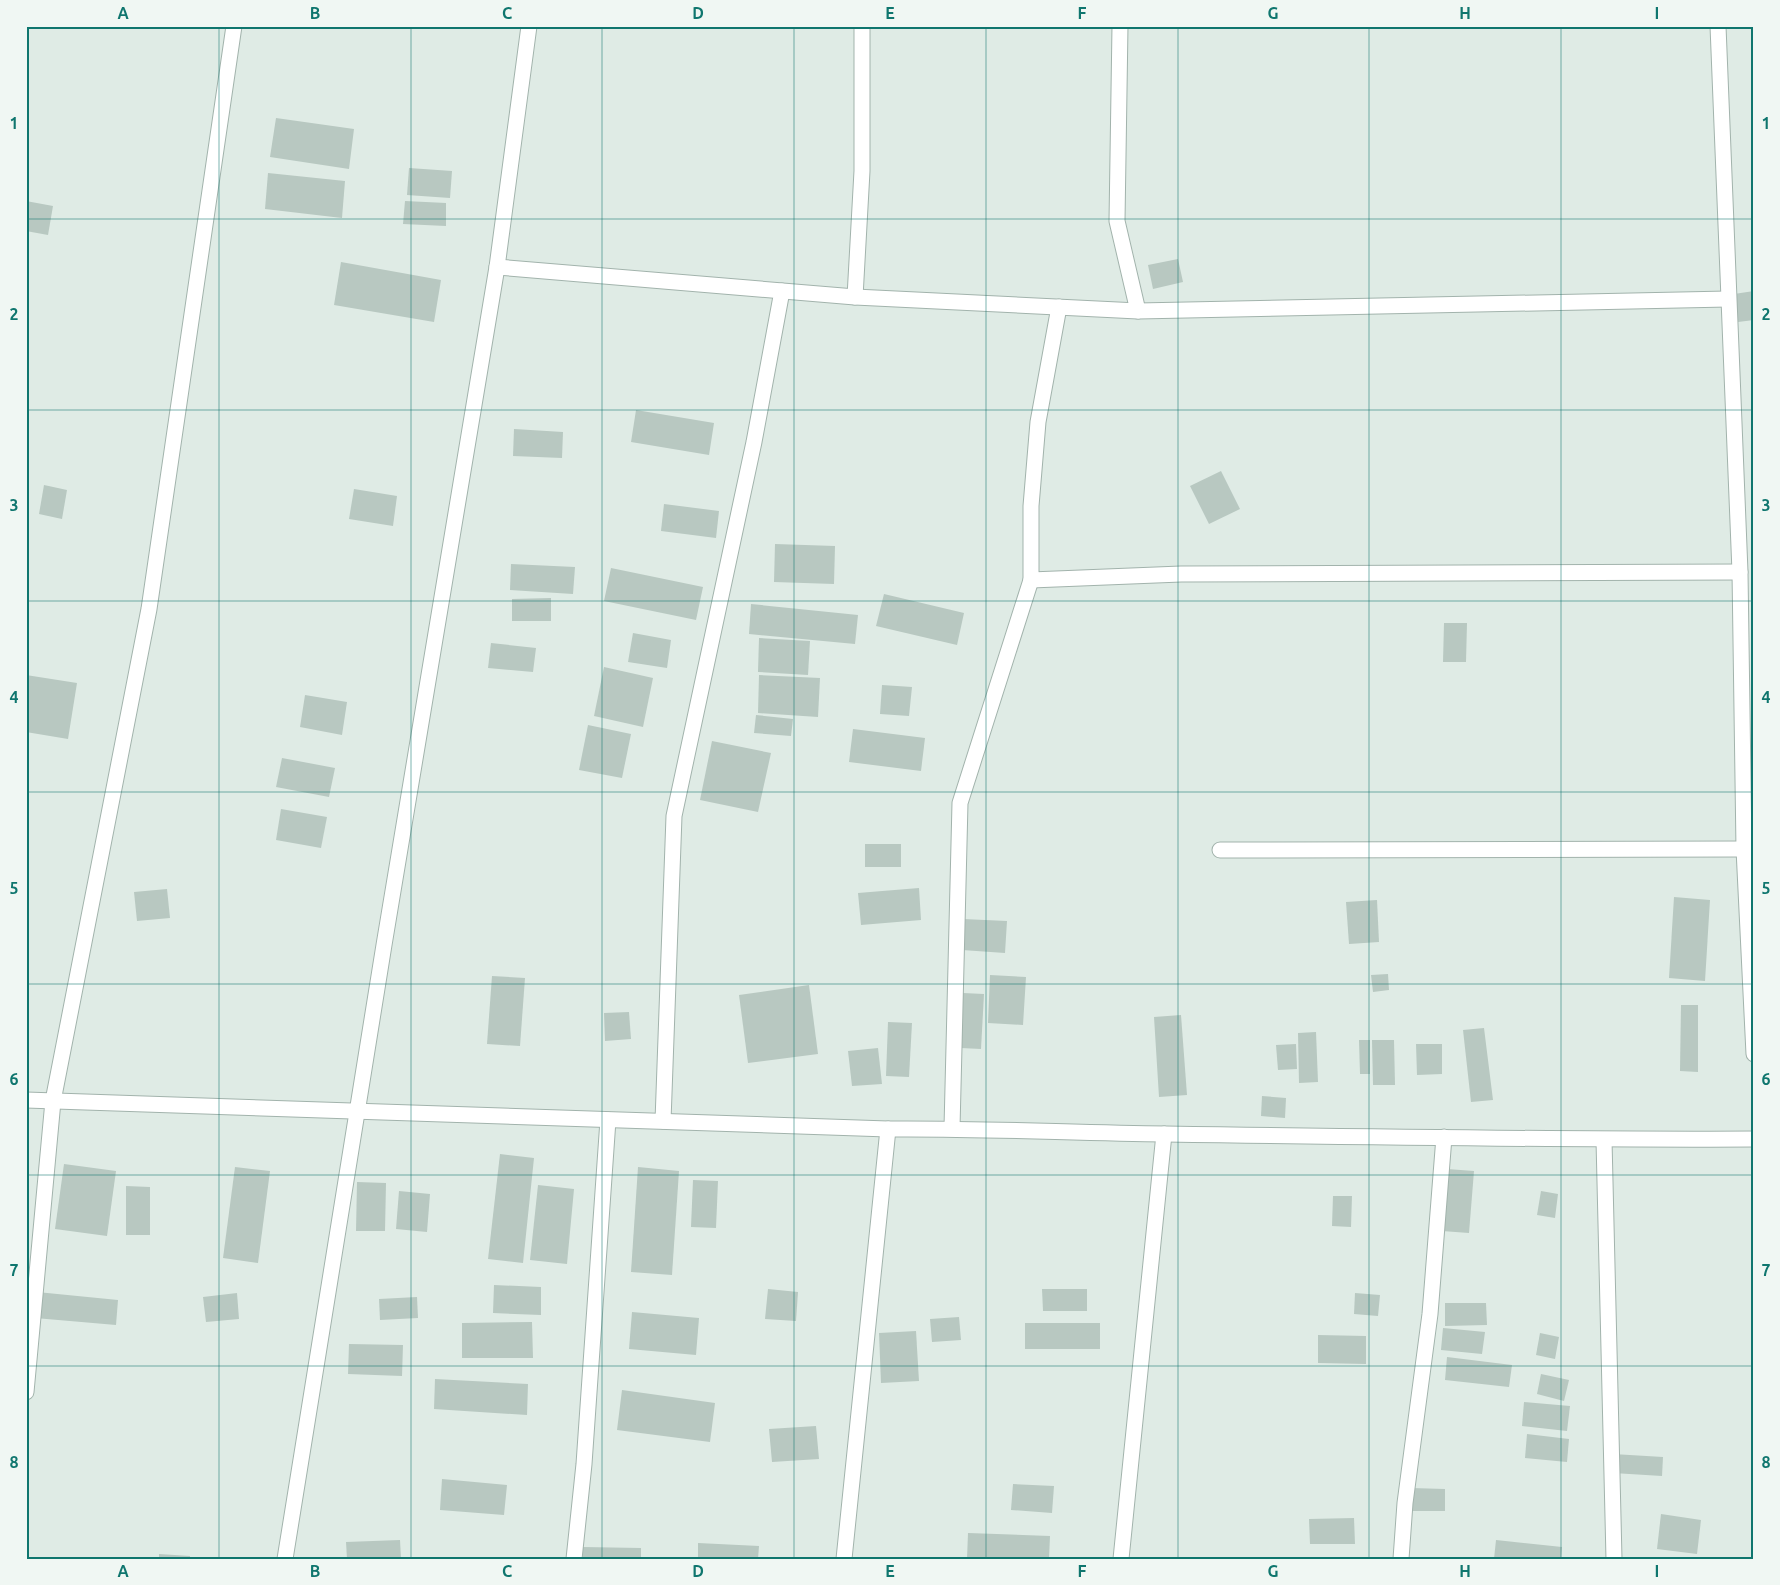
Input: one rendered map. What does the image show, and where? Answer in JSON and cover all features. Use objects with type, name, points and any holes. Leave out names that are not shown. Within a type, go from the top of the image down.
[{"type":"street","points":[[26,1392],[53,1101],[149,609],[234,26]]},
{"type":"street","points":[[285,1559],[387,926],[497,267],[529,26]]},
{"type":"street","points":[[855,297],[862,171],[862,26]]},
{"type":"street","points":[[1120,26],[1117,221],[1138,311]]},
{"type":"street","points":[[1718,26],[1740,572],[1744,849],[1754,1054]]},
{"type":"street","points":[[497,267],[855,297],[1138,311],[1728,300]]},
{"type":"street","points":[[663,1121],[674,816],[754,442],[782,291]]},
{"type":"street","points":[[952,1128],[960,803],[1031,580],[1031,506],[1038,422],[1059,307]]},
{"type":"street","points":[[1031,580],[1181,574],[1740,572]]},
{"type":"street","points":[[1220,850],[1744,849]]},
{"type":"street","points":[[26,1100],[888,1129],[952,1128],[1164,1134],[1604,1140],[1754,1139]]},
{"type":"street","points":[[574,1559],[584,1464],[608,1120]]},
{"type":"street","points":[[844,1559],[888,1129]]},
{"type":"street","points":[[1121,1559],[1164,1134]]},
{"type":"street","points":[[1401,1559],[1405,1503],[1430,1314],[1444,1138]]},
{"type":"street","points":[[1604,1140],[1614,1559]]},
{"type":"building","points":[[276,118],[354,129],[349,169],[270,157]]},
{"type":"building","points":[[409,168],[452,171],[450,198],[407,195]]},
{"type":"building","points":[[268,173],[345,181],[342,218],[265,209]]},
{"type":"building","points":[[26,201],[53,206],[48,235],[26,231]]},
{"type":"building","points":[[405,201],[446,203],[446,226],[403,224]]},
{"type":"building","points":[[1178,259],[1183,282],[1153,289],[1148,265]]},
{"type":"building","points":[[341,262],[441,280],[434,322],[334,305]]},
{"type":"building","points":[[1754,291],[1754,320],[1738,322],[1734,294]]},
{"type":"building","points":[[636,410],[714,423],[709,455],[631,442]]},
{"type":"building","points":[[514,429],[563,432],[562,458],[513,456]]},
{"type":"building","points":[[1221,471],[1240,509],[1209,524],[1190,486]]},
{"type":"building","points":[[44,485],[67,490],[62,519],[39,514]]},
{"type":"building","points":[[354,489],[397,496],[393,526],[349,519]]},
{"type":"building","points":[[664,504],[719,511],[716,538],[661,531]]},
{"type":"building","points":[[775,544],[835,546],[834,584],[774,582]]},
{"type":"building","points":[[511,564],[575,567],[573,594],[510,590]]},
{"type":"building","points":[[611,568],[703,587],[696,620],[604,601]]},
{"type":"building","points":[[884,594],[964,613],[957,645],[876,626]]},
{"type":"building","points":[[551,598],[551,621],[512,621],[512,599]]},
{"type":"building","points":[[751,604],[858,615],[855,644],[749,634]]},
{"type":"building","points":[[1444,623],[1467,623],[1466,662],[1443,662]]},
{"type":"building","points":[[633,633],[671,640],[667,668],[628,662]]},
{"type":"building","points":[[759,638],[810,641],[808,675],[758,672]]},
{"type":"building","points":[[491,643],[536,648],[533,672],[488,668]]},
{"type":"building","points":[[604,667],[653,678],[643,727],[594,716]]},
{"type":"building","points":[[26,675],[77,683],[68,739],[26,732]]},
{"type":"building","points":[[759,675],[820,678],[818,717],[758,713]]},
{"type":"building","points":[[882,685],[912,687],[909,716],[880,714]]},
{"type":"building","points":[[305,695],[347,702],[342,735],[300,727]]},
{"type":"building","points":[[756,715],[793,719],[791,736],[754,733]]},
{"type":"building","points":[[588,725],[631,734],[622,778],[579,770]]},
{"type":"building","points":[[853,729],[925,738],[921,771],[849,762]]},
{"type":"building","points":[[712,741],[771,753],[758,812],[700,800]]},
{"type":"building","points":[[282,758],[335,768],[329,797],[276,787]]},
{"type":"building","points":[[281,809],[327,817],[321,848],[276,840]]},
{"type":"building","points":[[865,844],[901,844],[901,867],[865,867]]},
{"type":"building","points":[[919,888],[921,920],[861,925],[858,893]]},
{"type":"building","points":[[167,889],[170,918],[137,921],[134,892]]},
{"type":"building","points":[[1674,897],[1710,900],[1705,981],[1669,978]]},
{"type":"building","points":[[1377,900],[1379,942],[1349,944],[1346,902]]},
{"type":"building","points":[[963,919],[1007,921],[1005,953],[962,950]]},
{"type":"building","points":[[1388,974],[1389,990],[1373,992],[1371,975]]},
{"type":"building","points":[[990,975],[1026,977],[1023,1025],[988,1023]]},
{"type":"building","points":[[492,976],[525,978],[520,1046],[487,1044]]},
{"type":"building","points":[[809,985],[818,1054],[748,1063],[739,995]]},
{"type":"building","points":[[963,993],[984,994],[981,1049],[961,1048]]},
{"type":"building","points":[[1681,1005],[1698,1005],[1698,1072],[1680,1071]]},
{"type":"building","points":[[629,1012],[631,1039],[605,1041],[604,1013]]},
{"type":"building","points":[[1181,1015],[1187,1095],[1159,1097],[1154,1017]]},
{"type":"building","points":[[888,1022],[912,1023],[909,1077],[886,1076]]},
{"type":"building","points":[[1484,1028],[1493,1100],[1471,1102],[1463,1030]]},
{"type":"building","points":[[1316,1032],[1318,1082],[1299,1083],[1298,1033]]},
{"type":"building","points":[[1359,1040],[1370,1040],[1370,1074],[1360,1074]]},
{"type":"building","points":[[1372,1040],[1394,1040],[1395,1085],[1373,1085]]},
{"type":"building","points":[[1296,1044],[1297,1069],[1278,1070],[1276,1045]]},
{"type":"building","points":[[1416,1044],[1442,1044],[1442,1074],[1417,1075]]},
{"type":"building","points":[[878,1048],[882,1084],[852,1086],[848,1051]]},
{"type":"building","points":[[1262,1096],[1286,1098],[1285,1118],[1261,1116]]},
{"type":"building","points":[[500,1154],[534,1158],[523,1263],[488,1259]]},
{"type":"building","points":[[64,1164],[116,1171],[107,1236],[55,1229]]},
{"type":"building","points":[[235,1167],[270,1171],[258,1263],[223,1258]]},
{"type":"building","points":[[638,1167],[679,1171],[672,1275],[631,1272]]},
{"type":"building","points":[[1447,1169],[1474,1171],[1469,1233],[1442,1231]]},
{"type":"building","points":[[693,1180],[718,1181],[716,1228],[691,1227]]},
{"type":"building","points":[[357,1182],[386,1183],[385,1231],[356,1231]]},
{"type":"building","points":[[538,1185],[574,1189],[567,1264],[530,1260]]},
{"type":"building","points":[[126,1186],[150,1187],[150,1235],[126,1235]]},
{"type":"building","points":[[399,1191],[430,1194],[427,1232],[396,1229]]},
{"type":"building","points":[[1541,1191],[1558,1194],[1555,1218],[1537,1215]]},
{"type":"building","points":[[1333,1196],[1352,1196],[1351,1227],[1332,1226]]},
{"type":"building","points":[[494,1285],[541,1287],[541,1315],[493,1313]]},
{"type":"building","points":[[768,1289],[798,1292],[796,1321],[765,1319]]},
{"type":"building","points":[[1042,1289],[1087,1289],[1087,1311],[1043,1311]]},
{"type":"building","points":[[37,1292],[118,1300],[116,1325],[35,1318]]},
{"type":"building","points":[[237,1293],[239,1319],[206,1322],[203,1297]]},
{"type":"building","points":[[1355,1293],[1380,1295],[1378,1316],[1354,1314]]},
{"type":"building","points":[[417,1297],[418,1318],[380,1320],[379,1299]]},
{"type":"building","points":[[1445,1303],[1486,1303],[1487,1325],[1445,1326]]},
{"type":"building","points":[[632,1312],[699,1318],[696,1355],[629,1349]]},
{"type":"building","points":[[959,1317],[961,1340],[932,1342],[930,1319]]},
{"type":"building","points":[[532,1322],[533,1358],[462,1358],[462,1323]]},
{"type":"building","points":[[1025,1323],[1100,1323],[1100,1349],[1025,1349]]},
{"type":"building","points":[[1443,1328],[1485,1332],[1482,1354],[1441,1350]]},
{"type":"building","points":[[916,1331],[919,1381],[881,1383],[879,1333]]},
{"type":"building","points":[[1540,1333],[1559,1337],[1555,1359],[1536,1355]]},
{"type":"building","points":[[1318,1335],[1366,1336],[1366,1364],[1318,1363]]},
{"type":"building","points":[[349,1344],[403,1345],[402,1376],[348,1374]]},
{"type":"building","points":[[1447,1357],[1512,1365],[1509,1387],[1445,1380]]},
{"type":"building","points":[[1541,1374],[1569,1380],[1564,1401],[1537,1394]]},
{"type":"building","points":[[435,1379],[528,1384],[527,1415],[434,1409]]},
{"type":"building","points":[[622,1390],[715,1403],[710,1442],[617,1430]]},
{"type":"building","points":[[1524,1402],[1570,1406],[1567,1431],[1522,1426]]},
{"type":"building","points":[[816,1426],[819,1459],[772,1462],[769,1429]]},
{"type":"building","points":[[1527,1434],[1569,1439],[1567,1462],[1525,1458]]},
{"type":"building","points":[[1613,1454],[1663,1457],[1662,1476],[1613,1473]]},
{"type":"building","points":[[442,1479],[507,1485],[504,1515],[440,1510]]},
{"type":"building","points":[[1013,1484],[1054,1486],[1052,1513],[1011,1510]]},
{"type":"building","points":[[1411,1488],[1445,1489],[1445,1511],[1410,1511]]},
{"type":"building","points":[[1661,1514],[1701,1520],[1697,1554],[1657,1549]]},
{"type":"building","points":[[1354,1518],[1355,1544],[1310,1544],[1309,1519]]},
{"type":"building","points":[[968,1533],[1050,1536],[1049,1559],[967,1559]]},
{"type":"building","points":[[400,1540],[401,1559],[347,1559],[346,1542]]},
{"type":"building","points":[[1496,1540],[1562,1547],[1561,1559],[1494,1559]]},
{"type":"building","points":[[698,1543],[759,1546],[758,1559],[698,1559]]},
{"type":"building","points":[[583,1547],[641,1548],[641,1559],[583,1559]]},
{"type":"building","points":[[159,1554],[190,1556],[190,1559],[159,1559]]}]
